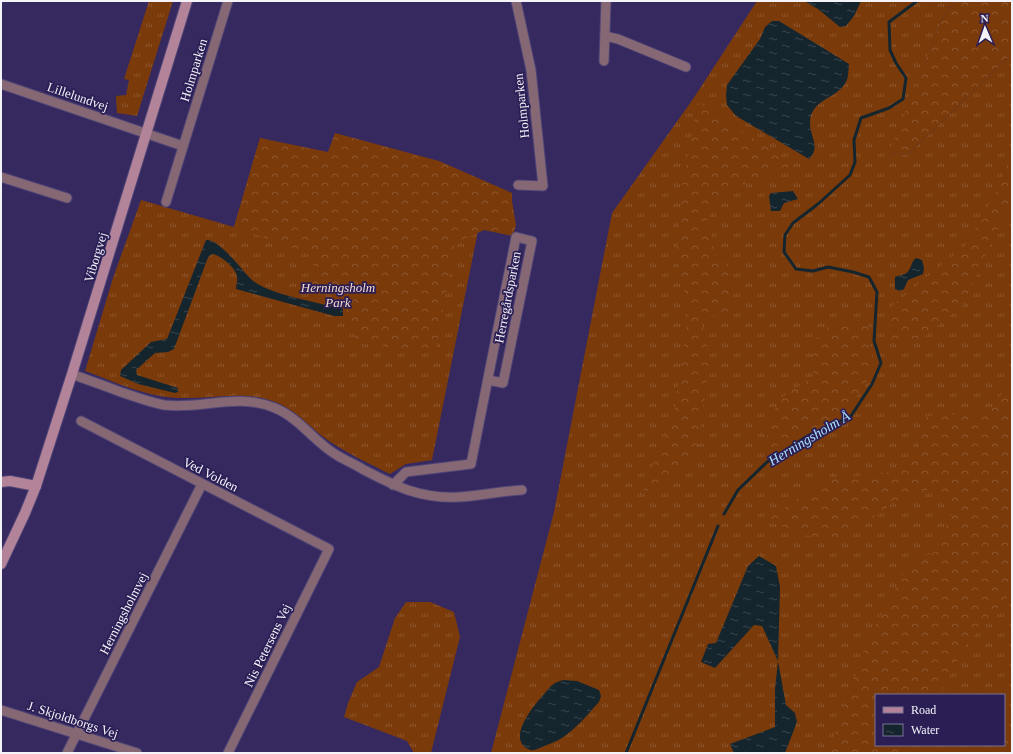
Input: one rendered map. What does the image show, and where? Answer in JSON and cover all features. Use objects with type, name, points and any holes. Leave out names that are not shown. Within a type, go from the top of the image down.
[{"type":"street","name":"Viborgvej","points":[[1,564],[36,486],[187,1]]},
{"type":"street","name":"Holmparken","points":[[166,202],[228,1]]},
{"type":"street","name":"Holmparken","points":[[516,1],[531,70],[542,186],[518,185]]},
{"type":"street","points":[[604,61],[606,1]]},
{"type":"street","points":[[605,36],[618,39],[686,68]]},
{"type":"street","name":"Lillelundvej","points":[[1,84],[146,133]]},
{"type":"street","points":[[146,133],[183,146]]},
{"type":"street","points":[[1,178],[67,198]]},
{"type":"street","name":"Herregårdsparken","points":[[394,485],[406,472],[472,464],[488,380],[516,238],[532,241],[504,384],[488,380]]},
{"type":"street","points":[[72,374],[146,401],[165,405],[185,405],[232,400],[254,402],[275,408],[294,420],[334,453],[394,485],[415,492],[435,497],[460,497],[522,490]]},
{"type":"street","name":"Ved Volden","points":[[81,421],[329,549]]},
{"type":"street","points":[[1,482],[10,481],[36,486]]},
{"type":"street","name":"Herningsholmvej","points":[[67,753],[202,484]]},
{"type":"street","name":"Nis Petersens Vej","points":[[228,753],[329,549]]},
{"type":"street","name":"J. Skjoldborgs Vej","points":[[1,710],[76,735],[137,753]]},
{"type":"green space","points":[[149,1],[173,1],[137,116],[117,113],[116,96],[126,95],[129,80],[124,79]]},
{"type":"green space","points":[[757,1],[956,1],[943,17],[890,153],[907,155],[1012,54],[1012,753],[491,753],[554,512],[612,213],[693,99]]},
{"type":"green space","points":[[956,1],[1012,1],[1012,54],[907,155],[889,153],[943,17]]},
{"type":"green space","points":[[698,102],[794,165],[723,192],[707,220],[716,256],[732,270],[727,317],[701,316],[710,360],[697,451],[657,490],[643,491],[674,412],[689,308],[676,264],[682,187]]},
{"type":"green space","points":[[335,133],[439,161],[512,193],[516,225],[513,236],[484,230],[455,244],[435,353],[360,343],[348,328],[347,308],[343,302],[311,284],[316,256],[234,227],[260,138],[328,152]]},
{"type":"green space","name":"Herningsholm Park","points":[[260,138],[480,194],[477,236],[432,460],[406,464],[390,474],[341,449],[326,439],[292,411],[269,400],[247,396],[181,398],[156,395],[132,389],[85,371],[113,278],[141,200],[234,227]]},
{"type":"green space","points":[[1012,152],[1012,209],[1001,221],[963,305],[923,338],[889,341],[892,306],[965,246],[997,191]]},
{"type":"green space","points":[[869,318],[868,339],[874,361],[866,383],[845,414],[770,449],[765,425],[782,397],[813,377],[812,343],[827,327]]},
{"type":"green space","points":[[1012,379],[1012,592],[967,643],[940,694],[875,694],[875,746],[908,746],[902,753],[828,753],[867,641],[910,561],[935,552],[952,512],[937,486],[893,503],[834,545],[766,521],[824,480],[909,470],[927,416],[989,412]]},
{"type":"green space","points":[[406,602],[430,602],[454,612],[460,637],[431,753],[414,753],[407,741],[344,717],[357,682],[379,667],[395,618]]},
{"type":"green space","points":[[1012,727],[1012,753],[998,753],[1002,746],[1005,746],[1005,740]]},
{"type":"water","points":[[804,1],[861,1],[854,16],[846,26],[840,27],[818,9]]},
{"type":"water","points":[[772,21],[779,21],[849,64],[846,83],[819,104],[811,115],[810,128],[815,146],[809,159],[736,116],[727,105],[727,85],[760,39],[765,27]]},
{"type":"water","points":[[793,191],[798,199],[784,203],[780,211],[771,211],[769,196],[771,193]]},
{"type":"water","points":[[206,240],[212,241],[224,250],[252,280],[260,285],[282,294],[343,309],[343,316],[334,316],[236,289],[237,278],[234,269],[224,259],[213,254],[209,256],[207,260],[174,349],[168,352],[155,353],[136,370],[137,375],[178,388],[178,392],[175,393],[138,384],[120,376],[121,370],[151,342],[167,339]]},
{"type":"water","points":[[916,258],[922,260],[924,268],[923,274],[908,280],[904,289],[900,291],[895,289],[895,277],[908,272]]},
{"type":"water","points":[[759,556],[776,566],[780,587],[778,661],[762,626],[754,625],[715,668],[701,662],[708,644],[716,643],[748,566]]},
{"type":"water","points":[[778,661],[786,705],[795,713],[797,722],[785,753],[734,753],[730,744],[775,727],[775,689]]},
{"type":"water","points":[[563,680],[577,681],[599,690],[601,696],[599,702],[577,726],[562,738],[535,750],[528,749],[522,744],[520,737],[524,721],[550,687]]},
{"type":"waterway","name":"Herningsholm Å","points":[[724,514],[738,490],[767,462],[809,435],[851,416],[872,384],[881,363],[874,341],[877,292],[869,277],[828,267],[813,271],[796,269],[784,252],[785,235],[793,223],[818,204],[850,175],[855,162],[854,140],[861,118],[889,108],[903,99],[906,78],[896,63],[890,50],[889,22],[917,1]]},
{"type":"waterway","name":"Herningsholm Å","points":[[626,753],[718,526]]}]
